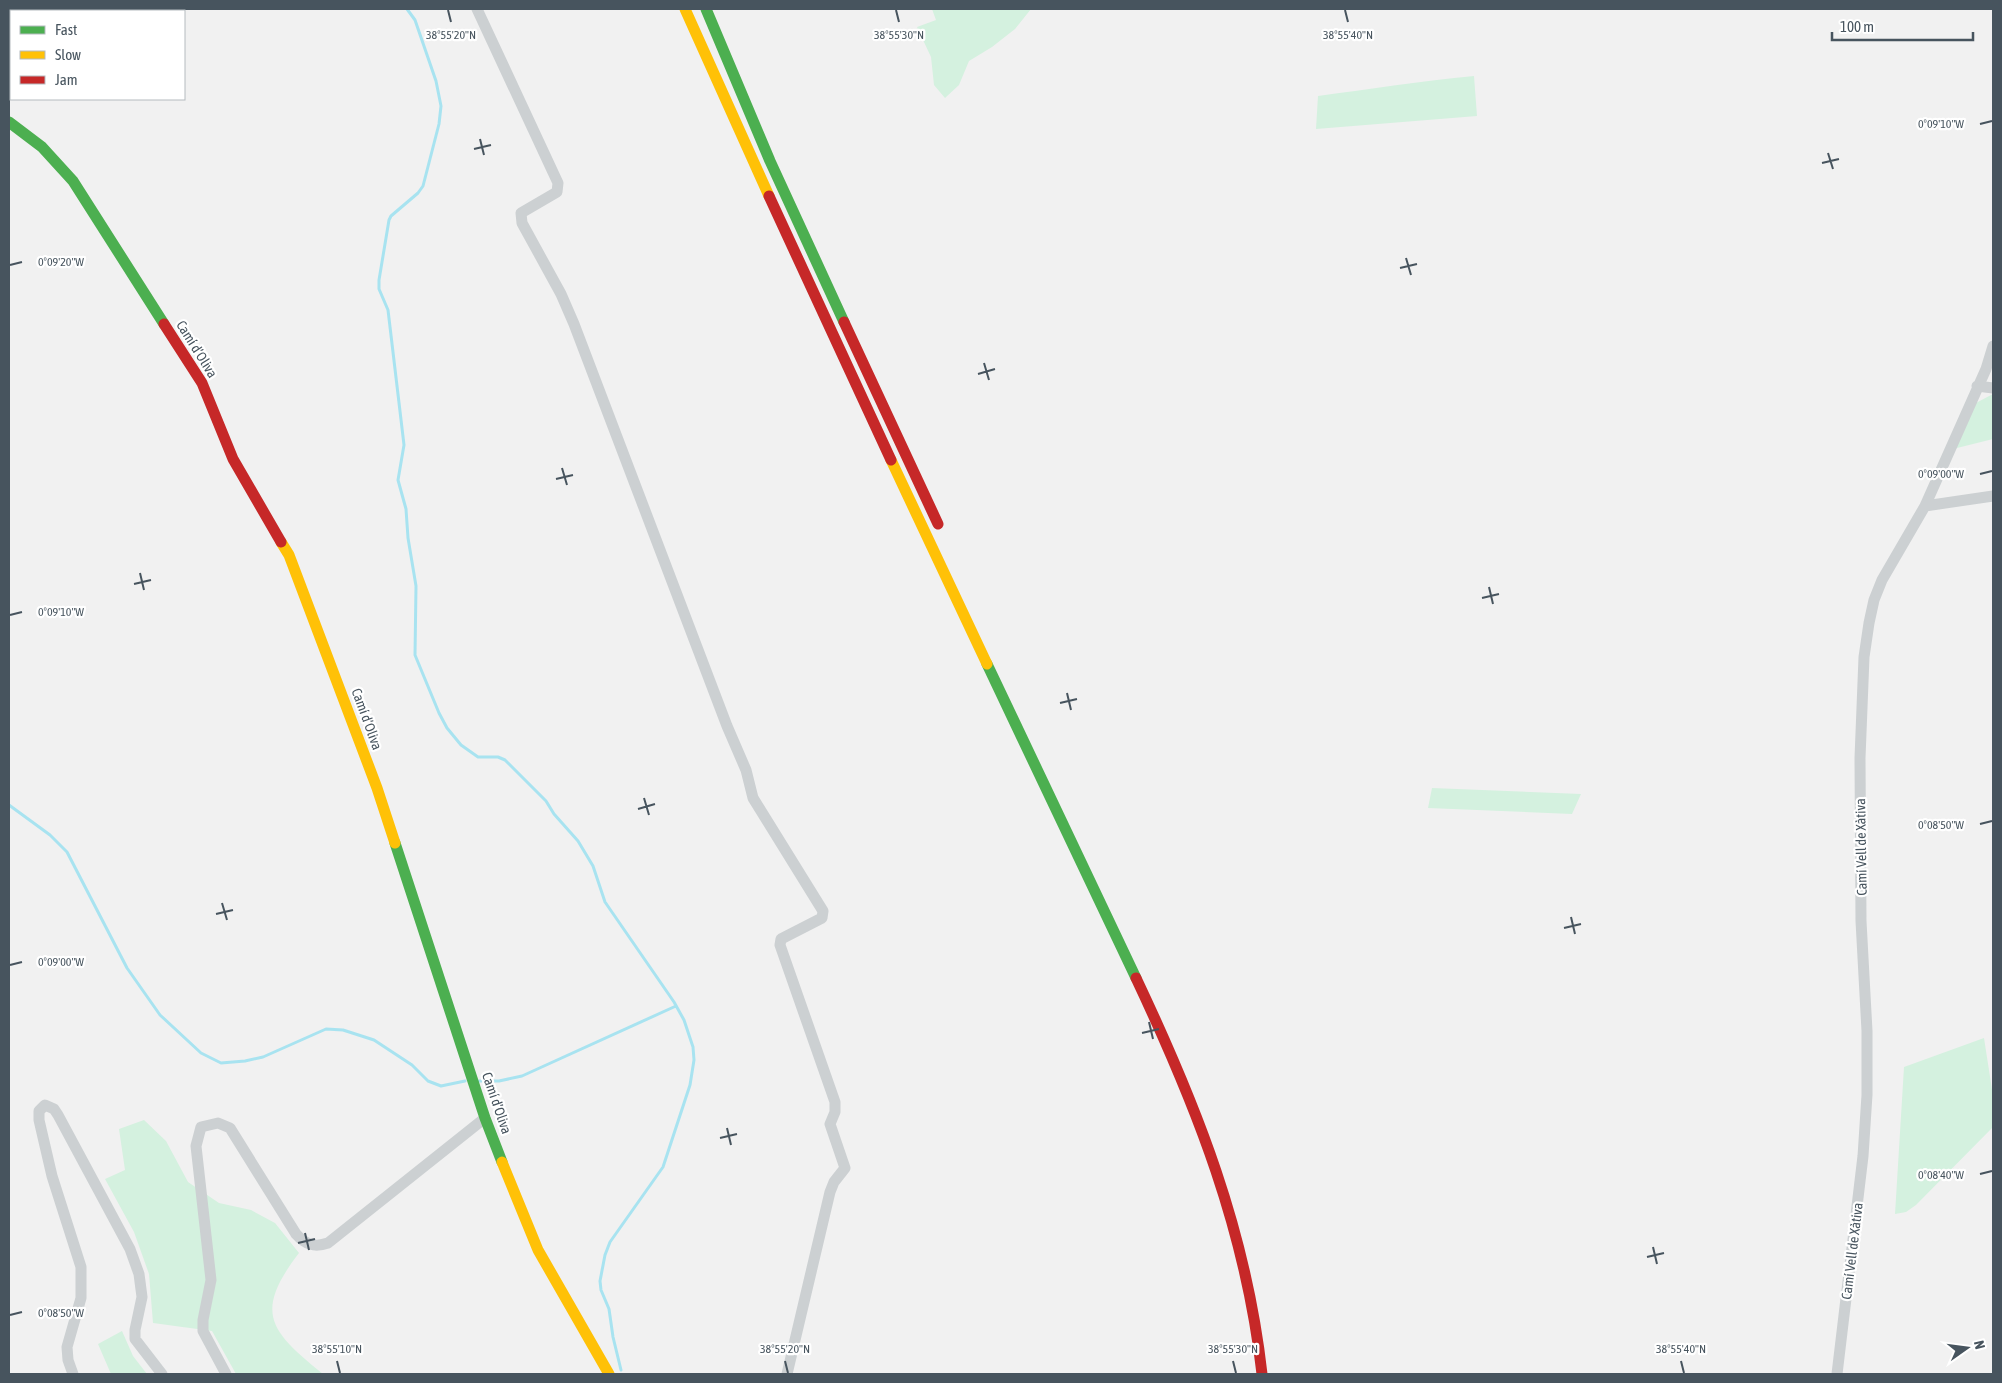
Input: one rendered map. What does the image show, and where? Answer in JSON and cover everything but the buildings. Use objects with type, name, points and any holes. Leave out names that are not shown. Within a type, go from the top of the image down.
[{"type":"main road","points":[[684,9],[836,345],[1176,1062],[1208,1141],[1230,1204],[1255,1314],[1262,1374]]},
{"type":"main road","points":[[706,9],[778,179],[943,534]]},
{"type":"main road","name":"Camí d’Oliva","points":[[9,122],[42,147],[72,180],[154,310],[192,365],[202,383],[233,459],[289,555],[373,779],[485,1118],[529,1232],[610,1374]]},
{"type":"main road","points":[[1255,1314],[1252,1338],[1256,1374]]},
{"type":"street","points":[[478,9],[558,183],[557,192],[521,214],[522,223],[561,294],[574,324],[727,726],[746,770],[753,798],[823,912],[822,918],[781,939],[780,945],[835,1102],[835,1112],[830,1124],[845,1168],[834,1182],[830,1192],[787,1374]]},
{"type":"street","name":"Camí Vell de Xàtiva","points":[[1837,1374],[1863,1156],[1867,1095],[1867,1031],[1861,921],[1860,777],[1864,657],[1874,600],[1891,564],[1925,506],[1986,369],[1993,346]]},
{"type":"street","points":[[1977,386],[1993,388]]},
{"type":"street","points":[[1925,506],[1993,496]]},
{"type":"street","points":[[73,1374],[68,1360],[67,1347],[81,1298],[81,1267],[52,1176],[39,1120],[39,1110],[45,1105],[54,1110],[58,1115],[130,1249],[139,1274],[142,1297],[134,1330],[135,1339],[162,1374]]},
{"type":"street","points":[[226,1374],[206,1338],[203,1324],[211,1280],[196,1146],[202,1127],[218,1123],[230,1128],[296,1234],[308,1244],[322,1245],[328,1243],[485,1118]]},
{"type":"green space","points":[[932,9],[1031,9],[1015,29],[992,47],[969,61],[959,85],[945,98],[934,85],[931,57],[917,27],[936,20]]},
{"type":"green space","points":[[1474,76],[1477,116],[1316,129],[1318,96]]},
{"type":"green space","points":[[1993,394],[1993,439],[1953,449],[1972,405]]},
{"type":"green space","points":[[1432,788],[1581,794],[1572,814],[1428,808]]},
{"type":"green space","points":[[1984,1038],[1993,1096],[1993,1127],[1916,1205],[1906,1212],[1895,1214],[1904,1067]]},
{"type":"green space","points":[[144,1120],[166,1141],[188,1182],[219,1203],[251,1210],[275,1223],[299,1253],[276,1291],[272,1306],[274,1320],[280,1333],[290,1345],[323,1374],[236,1374],[212,1331],[153,1323],[149,1274],[134,1232],[105,1179],[125,1170],[119,1129]]},
{"type":"green space","points":[[122,1331],[133,1356],[147,1374],[111,1374],[98,1344]]},
{"type":"waterway","points":[[407,9],[415,20],[436,81],[441,106],[439,124],[423,186],[389,220],[379,280],[379,289],[388,310],[404,445],[398,480],[406,509],[408,538],[416,586],[415,655],[439,713],[447,728],[461,745],[478,757],[498,757],[505,760],[546,801],[554,814],[578,841],[593,866],[605,902],[674,1002],[684,1020],[693,1047],[694,1060],[690,1085],[663,1167],[610,1242],[605,1255],[600,1281],[601,1290],[609,1309],[621,1370]]},
{"type":"waterway","points":[[9,805],[50,835],[67,852],[127,968],[160,1015],[201,1053],[221,1063],[245,1061],[263,1057],[326,1029],[343,1030],[374,1040],[412,1065],[428,1081],[441,1086],[465,1081]]},
{"type":"waterway","points":[[479,1081],[499,1081],[522,1076],[676,1006]]},
{"type":"traffic: fast","points":[[706,9],[770,161],[844,322]]},
{"type":"traffic: fast","points":[[9,122],[42,147],[73,181],[164,324]]},
{"type":"traffic: fast","points":[[987,664],[1136,978]]},
{"type":"traffic: fast","points":[[395,843],[485,1118],[502,1162]]},
{"type":"traffic: slow","points":[[685,9],[769,196]]},
{"type":"traffic: slow","points":[[891,460],[987,664]]},
{"type":"traffic: slow","points":[[281,542],[289,555],[377,788],[395,843]]},
{"type":"traffic: slow","points":[[502,1162],[538,1250],[609,1374]]},
{"type":"traffic: jam","points":[[769,196],[891,460]]},
{"type":"traffic: jam","points":[[844,322],[938,524]]},
{"type":"traffic: jam","points":[[164,324],[202,383],[233,459],[281,542]]},
{"type":"traffic: jam","points":[[1136,978],[1179,1074],[1216,1171],[1244,1270],[1262,1374]]}]
